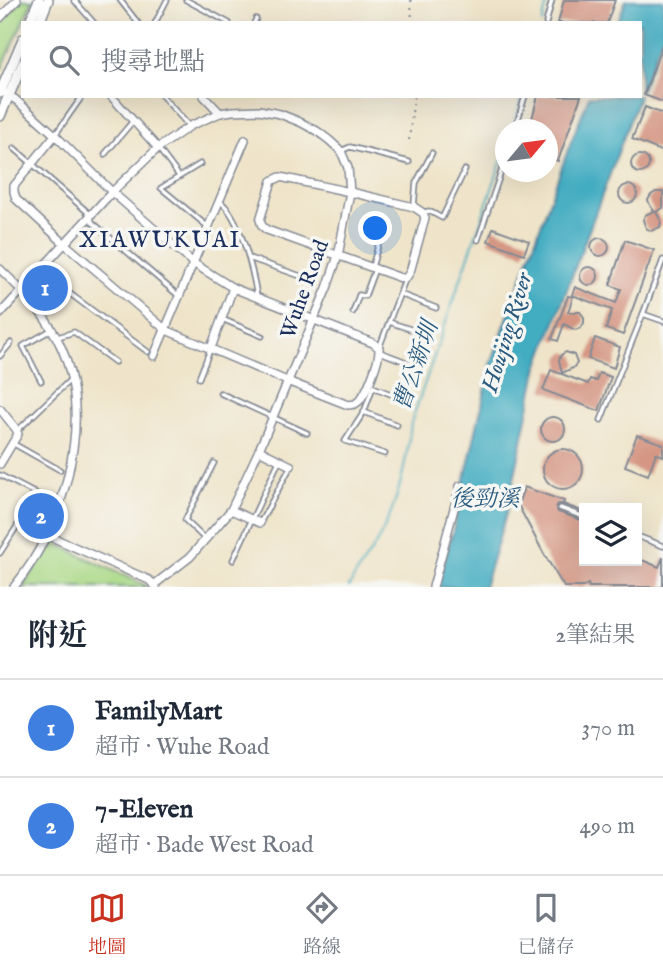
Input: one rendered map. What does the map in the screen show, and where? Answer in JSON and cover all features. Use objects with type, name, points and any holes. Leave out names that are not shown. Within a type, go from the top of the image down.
[{"type":"street","points":[[0,18],[17,0]]},
{"type":"street","points":[[30,21],[39,0]]},
{"type":"street","points":[[40,21],[48,0]]},
{"type":"street","points":[[0,116],[3,93],[21,44]]},
{"type":"street","points":[[3,93],[21,66]]},
{"type":"street","points":[[3,93],[55,135],[112,192],[193,262],[233,288],[373,343],[380,356],[370,386],[362,398],[355,404],[348,405],[166,330],[65,244],[16,199],[14,192],[14,186],[55,135]]},
{"type":"street","points":[[113,98],[158,148]]},
{"type":"street","points":[[206,98],[220,113]]},
{"type":"street","points":[[0,314],[112,192],[158,148],[190,126],[220,113],[259,110],[280,114],[317,131],[341,151]]},
{"type":"street","points":[[151,354],[166,330],[245,140]]},
{"type":"street","name":"Wuhe Road","points":[[155,585],[190,556],[231,510],[259,450],[338,256],[350,191],[348,168],[341,151]]},
{"type":"street","points":[[280,177],[350,191],[414,207],[423,213],[425,218],[406,278],[338,256],[262,226],[260,220],[272,181],[280,177]]},
{"type":"street","points":[[0,269],[22,289],[62,348],[72,378],[76,405],[72,458],[59,507],[47,535],[14,587]]},
{"type":"street","points":[[211,348],[233,288]]},
{"type":"street","points":[[0,409],[18,434],[0,464]]},
{"type":"street","points":[[259,450],[291,466]]},
{"type":"street","points":[[433,587],[460,486]]},
{"type":"street","points":[[231,510],[260,523]]},
{"type":"street","points":[[47,535],[155,585]]},
{"type":"lane","points":[[74,0],[92,21]]},
{"type":"lane","points":[[120,0],[136,21]]},
{"type":"lane","points":[[156,21],[167,0]]},
{"type":"lane","points":[[186,0],[225,21]]},
{"type":"lane","points":[[547,21],[552,0]]},
{"type":"lane","points":[[55,135],[80,98]]},
{"type":"lane","points":[[164,98],[190,126]]},
{"type":"lane","points":[[211,104],[215,98]]},
{"type":"lane","points":[[518,119],[524,98]]},
{"type":"lane","points":[[104,153],[133,121]]},
{"type":"lane","points":[[341,151],[350,147],[409,162]]},
{"type":"lane","points":[[14,148],[91,215],[92,222],[179,296]]},
{"type":"lane","points":[[158,148],[179,176]]},
{"type":"lane","points":[[414,207],[416,183],[432,153]]},
{"type":"lane","points":[[200,164],[161,188],[208,227]]},
{"type":"lane","points":[[423,213],[429,211],[442,218],[465,170]]},
{"type":"lane","points":[[478,240],[498,182]]},
{"type":"lane","points":[[219,201],[224,204],[241,235],[258,298]]},
{"type":"lane","points":[[353,312],[359,295],[365,296],[385,221]]},
{"type":"lane","points":[[249,258],[309,279]]},
{"type":"lane","points":[[601,420],[663,260]]},
{"type":"lane","points":[[39,271],[151,354]]},
{"type":"lane","points":[[406,278],[379,350],[417,366]]},
{"type":"lane","points":[[400,294],[436,308]]},
{"type":"lane","points":[[643,314],[663,321]]},
{"type":"lane","points":[[222,319],[261,336]]},
{"type":"lane","points":[[389,321],[428,335]]},
{"type":"lane","points":[[41,381],[23,346],[54,334],[74,332],[115,362]]},
{"type":"lane","points":[[0,356],[11,343]]},
{"type":"lane","points":[[199,377],[211,348]]},
{"type":"lane","points":[[17,431],[72,378]]},
{"type":"lane","points":[[385,454],[345,441],[364,412],[370,386],[407,400]]},
{"type":"lane","points":[[220,393],[307,433]]},
{"type":"lane","points":[[364,412],[397,425]]},
{"type":"lane","points":[[12,443],[60,470]]},
{"type":"lane","points":[[233,559],[279,461]]},
{"type":"lane","points":[[206,540],[185,520],[214,463]]},
{"type":"lane","points":[[260,523],[291,466]]},
{"type":"lane","points":[[0,475],[42,497]]},
{"type":"lane","points":[[559,508],[579,515]]},
{"type":"lane","points":[[0,553],[19,523],[47,535]]},
{"type":"lane","points":[[642,538],[663,546]]},
{"type":"path","points":[[411,0],[412,21]]},
{"type":"path","points":[[409,140],[414,98]]},
{"type":"green space","points":[[22,0],[33,0],[23,21],[21,21],[2,68],[0,66],[0,24]]},
{"type":"green space","points":[[52,542],[145,585],[146,587],[23,587]]},
{"type":"water","points":[[626,0],[663,0],[663,36],[642,87],[642,21],[618,21]]},
{"type":"water","name":"後勁溪","points":[[588,98],[638,98],[537,370],[508,508],[484,587],[437,587],[453,531],[492,361]]},
{"type":"building","points":[[564,0],[615,0],[608,21],[559,21]]},
{"type":"building","points":[[663,45],[663,102],[644,95]]},
{"type":"building","points":[[537,98],[580,98],[558,161],[558,119],[532,119]]},
{"type":"building","points":[[645,107],[663,114],[663,152],[632,139]]},
{"type":"building","points":[[640,155],[646,158],[649,164],[646,170],[640,173],[634,170],[631,164],[634,158]]},
{"type":"building","points":[[628,185],[636,190],[637,194],[632,202],[628,203],[620,198],[619,194],[624,186]]},
{"type":"building","points":[[656,192],[663,192],[663,208],[656,212],[661,221],[660,227],[651,231],[646,228],[643,220],[645,215],[654,211],[648,200]]},
{"type":"building","points":[[493,228],[529,241],[524,254],[488,241]]},
{"type":"building","points":[[600,238],[606,241],[609,247],[606,253],[600,256],[594,253],[591,247],[594,241]]},
{"type":"building","points":[[625,240],[654,250],[623,335],[606,329],[612,310],[572,295],[575,287],[616,303],[621,289],[610,285]]},
{"type":"building","points":[[589,267],[595,270],[598,276],[595,282],[589,285],[583,282],[580,276],[583,270]]},
{"type":"building","points":[[42,278],[57,290],[48,299],[34,286]]},
{"type":"building","points":[[568,296],[573,297],[568,312],[580,312],[584,323],[581,328],[575,330],[564,324],[558,341],[552,339]]},
{"type":"building","points":[[595,338],[620,347],[614,368],[588,359]]},
{"type":"building","points":[[566,352],[574,355],[577,363],[562,373],[559,360]]},
{"type":"building","points":[[551,370],[588,384],[590,379],[596,381],[599,373],[611,377],[599,411],[543,390]]},
{"type":"building","points":[[553,417],[562,420],[565,429],[562,438],[553,441],[544,438],[541,429],[544,420]]},
{"type":"building","points":[[637,435],[663,444],[663,456],[656,453],[648,475],[625,466]]},
{"type":"building","points":[[563,449],[571,450],[577,455],[582,461],[582,477],[577,483],[571,488],[563,489],[555,488],[549,483],[544,477],[543,469],[544,461],[549,455],[555,450]]},
{"type":"building","points":[[524,487],[564,501],[563,504],[579,510],[561,504],[556,507],[558,512],[579,519],[579,566],[642,566],[642,560],[659,567],[663,557],[663,587],[589,587],[588,584],[583,587],[564,587],[518,505]]},
{"type":"building","points":[[40,506],[49,510],[42,527],[32,522]]},
{"type":"waterway","name":"曹公新圳","points":[[543,21],[548,0]]},
{"type":"waterway","name":"曹公新圳","points":[[516,119],[522,98]]},
{"type":"waterway","name":"曹公新圳","points":[[349,587],[384,529],[395,500],[404,470],[411,423],[495,180]]},
{"type":"place","name":"FamilyMart","points":[[45,288]]},
{"type":"place","name":"7-Eleven","points":[[41,516]]},
{"type":"district","name":"XIAWUKUAI","points":[[160,239]]},
{"type":"water label","name":"Houjing River","points":[[506,332]]}]
